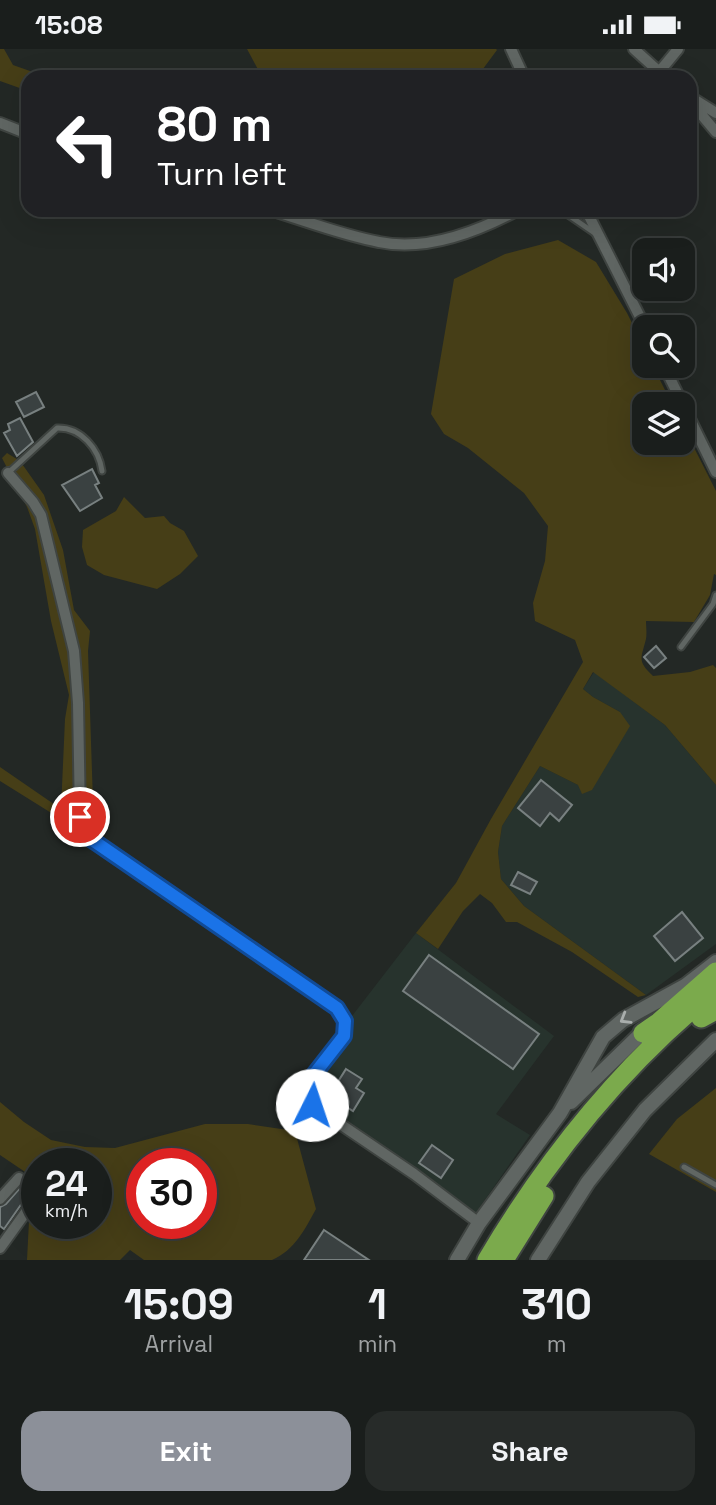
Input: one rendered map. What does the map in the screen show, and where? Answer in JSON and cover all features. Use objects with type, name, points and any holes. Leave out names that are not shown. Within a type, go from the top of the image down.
[{"type":"highway","points":[[643,1033],[716,972]]},
{"type":"highway","points":[[487,1260],[590,1111],[653,1044],[716,989]]},
{"type":"highway","points":[[504,1260],[557,1177],[602,1118],[663,1053],[711,1011]]},
{"type":"main road","points":[[457,1260],[479,1223],[560,1113],[603,1037],[614,1026],[685,986],[716,962]]},
{"type":"main road","points":[[560,1113],[643,1033],[685,986]]},
{"type":"main road","points":[[590,1058],[612,1045],[643,1033]]},
{"type":"main road","points":[[538,1260],[588,1182],[645,1110],[716,1039]]},
{"type":"street","points":[[511,49],[521,70]]},
{"type":"street","points":[[634,49],[654,70]]},
{"type":"street","points":[[663,70],[678,49]]},
{"type":"street","points":[[697,103],[716,113]]},
{"type":"street","points":[[697,108],[716,132]]},
{"type":"street","points":[[0,123],[21,131]]},
{"type":"street","points":[[293,217],[379,243],[403,244],[457,237],[502,217]]},
{"type":"street","points":[[593,217],[598,235],[639,315]]},
{"type":"street","points":[[670,378],[716,472]]},
{"type":"street","points":[[8,473],[41,515],[74,650],[80,817],[85,835],[337,1008],[345,1021],[344,1036],[312,1077],[306,1091],[312,1105],[414,1174],[479,1223]]},
{"type":"street","points":[[0,1199],[19,1178]]},
{"type":"street","points":[[0,1248],[21,1219]]},
{"type":"lane","points":[[571,217],[598,235]]},
{"type":"lane","points":[[8,473],[57,428],[69,428],[90,442],[100,457],[102,471]]},
{"type":"lane","points":[[681,647],[713,604],[716,595]]},
{"type":"lane","points":[[684,1167],[716,1185]]},
{"type":"shaded area","points":[[0,49],[4,49],[13,65],[27,70],[21,70],[21,88],[0,81]]},
{"type":"shaded area","points":[[247,49],[497,50],[482,70],[258,70]]},
{"type":"shaded area","points":[[558,240],[596,262],[632,323],[632,378],[659,378],[666,392],[632,392],[632,455],[695,455],[695,450],[716,491],[716,575],[714,574],[710,595],[694,622],[646,621],[642,663],[653,676],[690,672],[713,665],[716,668],[716,785],[665,725],[593,672],[583,689],[620,712],[630,726],[592,790],[582,794],[578,785],[540,766],[502,826],[498,852],[501,879],[524,906],[646,995],[638,997],[572,952],[517,922],[506,922],[492,903],[480,894],[463,911],[438,949],[416,933],[456,883],[583,662],[575,640],[535,621],[533,603],[545,561],[548,526],[524,493],[468,448],[444,434],[431,414],[454,279],[505,254]]},
{"type":"shaded area","points":[[7,453],[20,461],[44,495],[63,550],[74,610],[90,631],[88,651],[93,802],[83,819],[85,834],[0,781],[0,767],[61,809],[65,719],[69,695],[51,621],[35,529],[2,458]]},
{"type":"shaded area","points":[[124,497],[145,518],[164,516],[184,531],[198,556],[180,574],[157,589],[104,575],[87,565],[82,547],[83,530],[116,511]]},
{"type":"shaded area","points":[[594,672],[665,725],[716,785],[716,944],[646,995],[524,906],[501,879],[498,852],[502,826],[540,766],[578,785],[620,712],[583,689]]},
{"type":"shaded area","points":[[416,933],[554,1036],[496,1114],[530,1135],[475,1214],[314,1102],[310,1091],[316,1077],[346,1037],[352,1016]]},
{"type":"shaded area","points":[[716,1088],[716,1192],[649,1154],[677,1119]]},
{"type":"shaded area","points":[[0,1102],[51,1140],[85,1147],[115,1148],[205,1124],[248,1124],[295,1131],[316,1209],[293,1245],[272,1260],[144,1260],[130,1250],[120,1260],[27,1260],[28,1239],[112,1239],[112,1148],[21,1148],[21,1169],[0,1155]]},
{"type":"building","points":[[36,392],[44,407],[24,417],[16,402]]},
{"type":"building","points":[[20,418],[33,442],[17,456],[4,433],[10,430],[8,424]]},
{"type":"building","points":[[92,469],[99,483],[95,485],[102,498],[80,511],[62,485]]},
{"type":"building","points":[[656,646],[666,658],[654,668],[644,657]]},
{"type":"building","points":[[541,780],[572,805],[559,821],[550,813],[540,826],[518,808]]},
{"type":"building","points":[[518,872],[537,882],[530,894],[511,885]]},
{"type":"building","points":[[682,912],[703,938],[675,961],[654,936]]},
{"type":"building","points":[[429,955],[539,1034],[513,1069],[403,991]]},
{"type":"building","points":[[346,1069],[362,1079],[356,1088],[364,1093],[353,1111],[329,1096]]},
{"type":"building","points":[[432,1145],[453,1160],[441,1178],[419,1163]]},
{"type":"building","points":[[19,1189],[21,1191],[21,1205],[4,1229],[0,1226],[0,1207]]},
{"type":"building","points":[[324,1230],[369,1260],[304,1260]]},
{"type":"route","points":[[80,817],[85,835],[337,1008],[345,1021],[344,1036],[312,1077],[306,1091],[312,1105]]}]
